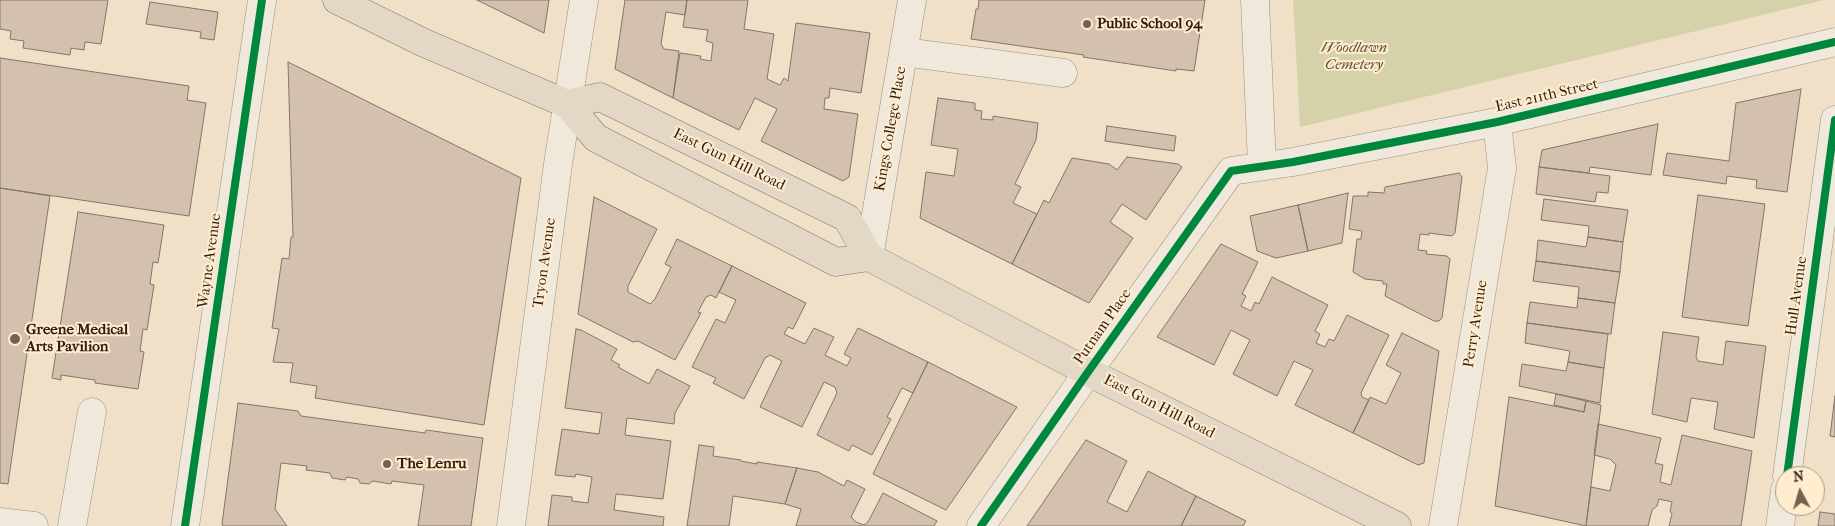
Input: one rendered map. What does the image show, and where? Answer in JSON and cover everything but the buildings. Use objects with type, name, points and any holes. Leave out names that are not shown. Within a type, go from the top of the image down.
[{"type":"main road","points":[[337,0],[422,42],[567,104],[596,138],[836,262],[869,257]]},
{"type":"main road","name":"East Gun Hill Road","points":[[567,104],[600,97],[847,218],[869,257],[1088,372],[1397,526]]},
{"type":"street","name":"Wayne Avenue","points":[[185,526],[262,0]]},
{"type":"street","name":"Tryon Avenue","points":[[511,526],[567,104],[584,0]]},
{"type":"street","name":"Kings College Place","points":[[869,257],[912,0]]},
{"type":"street","points":[[1255,0],[1262,166]]},
{"type":"street","name":"East 211th Street","points":[[1262,166],[1293,162],[1497,122],[1835,42]]},
{"type":"street","points":[[904,52],[1063,73]]},
{"type":"street","name":"Hull Avenue","points":[[1788,466],[1835,120]]},
{"type":"street","name":"Perry Avenue","points":[[1443,526],[1502,168],[1497,122]]},
{"type":"street","name":"Putnam Place","points":[[981,526],[1231,171],[1262,166]]},
{"type":"street","points":[[72,526],[92,412]]},
{"type":"street","points":[[0,522],[34,526]]},
{"type":"green space","name":"Woodlawn Cemetery","points":[[1293,0],[1824,0],[1300,127]]},
{"type":"cycle path","points":[[185,526],[262,0]]},
{"type":"cycle path","points":[[981,526],[1231,171],[1293,162],[1497,122],[1835,42]]},
{"type":"cycle path","points":[[1788,466],[1835,120]]},
{"type":"place","name":"Public School 94","points":[[1087,24]]},
{"type":"place","name":"Greene Medical Arts Pavilion","points":[[15,339]]},
{"type":"place","name":"The Lenru","points":[[387,464]]}]
